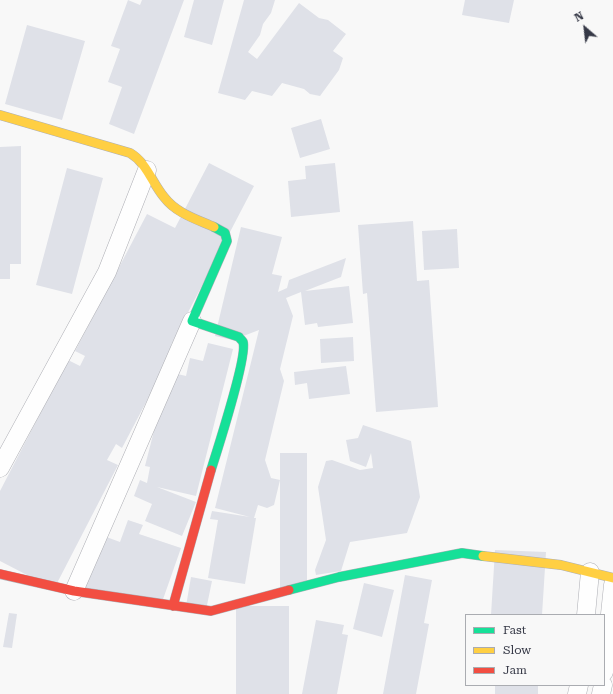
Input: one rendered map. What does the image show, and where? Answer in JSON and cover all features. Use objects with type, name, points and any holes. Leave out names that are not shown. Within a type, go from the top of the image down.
[{"type":"street","points":[[0,115],[124,151],[137,158],[147,170],[160,193],[174,208],[225,233],[227,241],[74,591]]},
{"type":"street","points":[[0,468],[107,272],[147,170]]},
{"type":"street","points":[[173,606],[194,527],[235,389],[243,352],[243,342],[239,337],[192,321]]},
{"type":"street","points":[[0,574],[74,591],[211,611],[339,577],[462,553],[561,565],[613,578]]},
{"type":"street","points":[[586,614],[590,572]]},
{"type":"street","points":[[605,662],[613,585]]},
{"type":"building","points":[[128,0],[140,5],[142,0],[184,0],[134,134],[109,124],[122,87],[108,82],[120,49],[111,46]]},
{"type":"building","points":[[194,0],[224,0],[212,45],[184,37]]},
{"type":"building","points":[[244,0],[275,0],[271,13],[263,24],[260,35],[248,52],[257,59],[299,3],[319,18],[328,20],[346,34],[333,51],[343,58],[339,70],[320,96],[310,94],[304,89],[282,83],[272,96],[252,91],[245,100],[218,93]]},
{"type":"building","points":[[465,0],[514,0],[509,23],[462,15]]},
{"type":"building","points":[[27,25],[85,41],[62,120],[5,104]]},
{"type":"building","points":[[321,119],[330,149],[300,158],[291,128]]},
{"type":"building","points":[[21,146],[21,264],[10,264],[10,279],[0,279],[0,147]]},
{"type":"building","points":[[209,163],[254,186],[171,345],[175,347],[122,448],[116,444],[107,460],[118,465],[54,589],[0,561],[0,491],[68,360],[80,366],[85,356],[75,351],[147,214],[175,228]]},
{"type":"building","points":[[335,163],[340,212],[291,217],[288,181],[306,179],[305,166]]},
{"type":"building","points":[[67,168],[103,178],[72,294],[36,285]]},
{"type":"building","points":[[413,221],[417,281],[429,280],[438,407],[376,412],[367,293],[363,294],[358,225]]},
{"type":"building","points":[[241,227],[282,237],[272,274],[282,276],[278,292],[287,288],[289,280],[346,258],[341,277],[305,291],[349,286],[353,323],[318,327],[317,323],[305,325],[301,292],[286,298],[293,316],[280,369],[284,381],[265,460],[271,478],[280,480],[274,505],[267,508],[258,505],[254,518],[256,518],[245,584],[208,578],[218,520],[210,519],[212,511],[250,517],[215,508],[259,330],[233,340],[215,336]]},
{"type":"building","points":[[457,229],[459,268],[424,270],[422,231]]},
{"type":"building","points":[[353,337],[354,361],[321,363],[320,339]]},
{"type":"building","points":[[208,343],[233,349],[196,496],[157,487],[196,502],[182,536],[145,521],[152,504],[134,496],[140,480],[147,483],[150,467],[145,466],[169,372],[186,376],[190,358],[203,361]]},
{"type":"building","points":[[346,366],[350,394],[309,399],[307,383],[295,385],[294,372]]},
{"type":"building","points":[[363,425],[411,441],[420,497],[407,533],[350,542],[341,571],[316,575],[315,570],[326,540],[318,487],[326,461],[332,460],[360,470],[373,468],[371,453],[366,467],[350,461],[346,440],[358,438]]},
{"type":"building","points":[[280,453],[307,453],[307,589],[280,589]]},
{"type":"building","points":[[128,520],[143,525],[139,534],[181,548],[161,605],[82,589],[101,535],[120,542]]},
{"type":"building","points":[[495,550],[546,552],[542,614],[491,614]]},
{"type":"building","points":[[405,575],[432,580],[424,623],[429,624],[416,694],[383,694]]},
{"type":"building","points":[[191,577],[212,581],[206,610],[186,606]]},
{"type":"building","points":[[364,583],[394,590],[382,637],[353,629]]},
{"type":"building","points":[[236,606],[289,606],[289,694],[236,694]]},
{"type":"building","points":[[9,613],[17,614],[12,648],[3,647]]},
{"type":"building","points":[[316,620],[344,625],[342,634],[348,635],[337,694],[302,694]]},
{"type":"building","points":[[495,686],[538,686],[538,694],[495,694]]},
{"type":"traffic: fast","points":[[211,470],[237,383],[243,350],[243,342],[239,337],[192,321],[227,241],[225,233],[214,227]]},
{"type":"traffic: fast","points":[[289,590],[339,577],[462,553],[483,556]]},
{"type":"traffic: slow","points":[[0,115],[130,153],[141,162],[160,192],[169,203],[187,215],[214,227]]},
{"type":"traffic: slow","points":[[483,556],[561,565],[613,578]]},
{"type":"traffic: jam","points":[[173,606],[211,470]]},
{"type":"traffic: jam","points":[[0,574],[74,591],[211,611],[289,590]]}]
